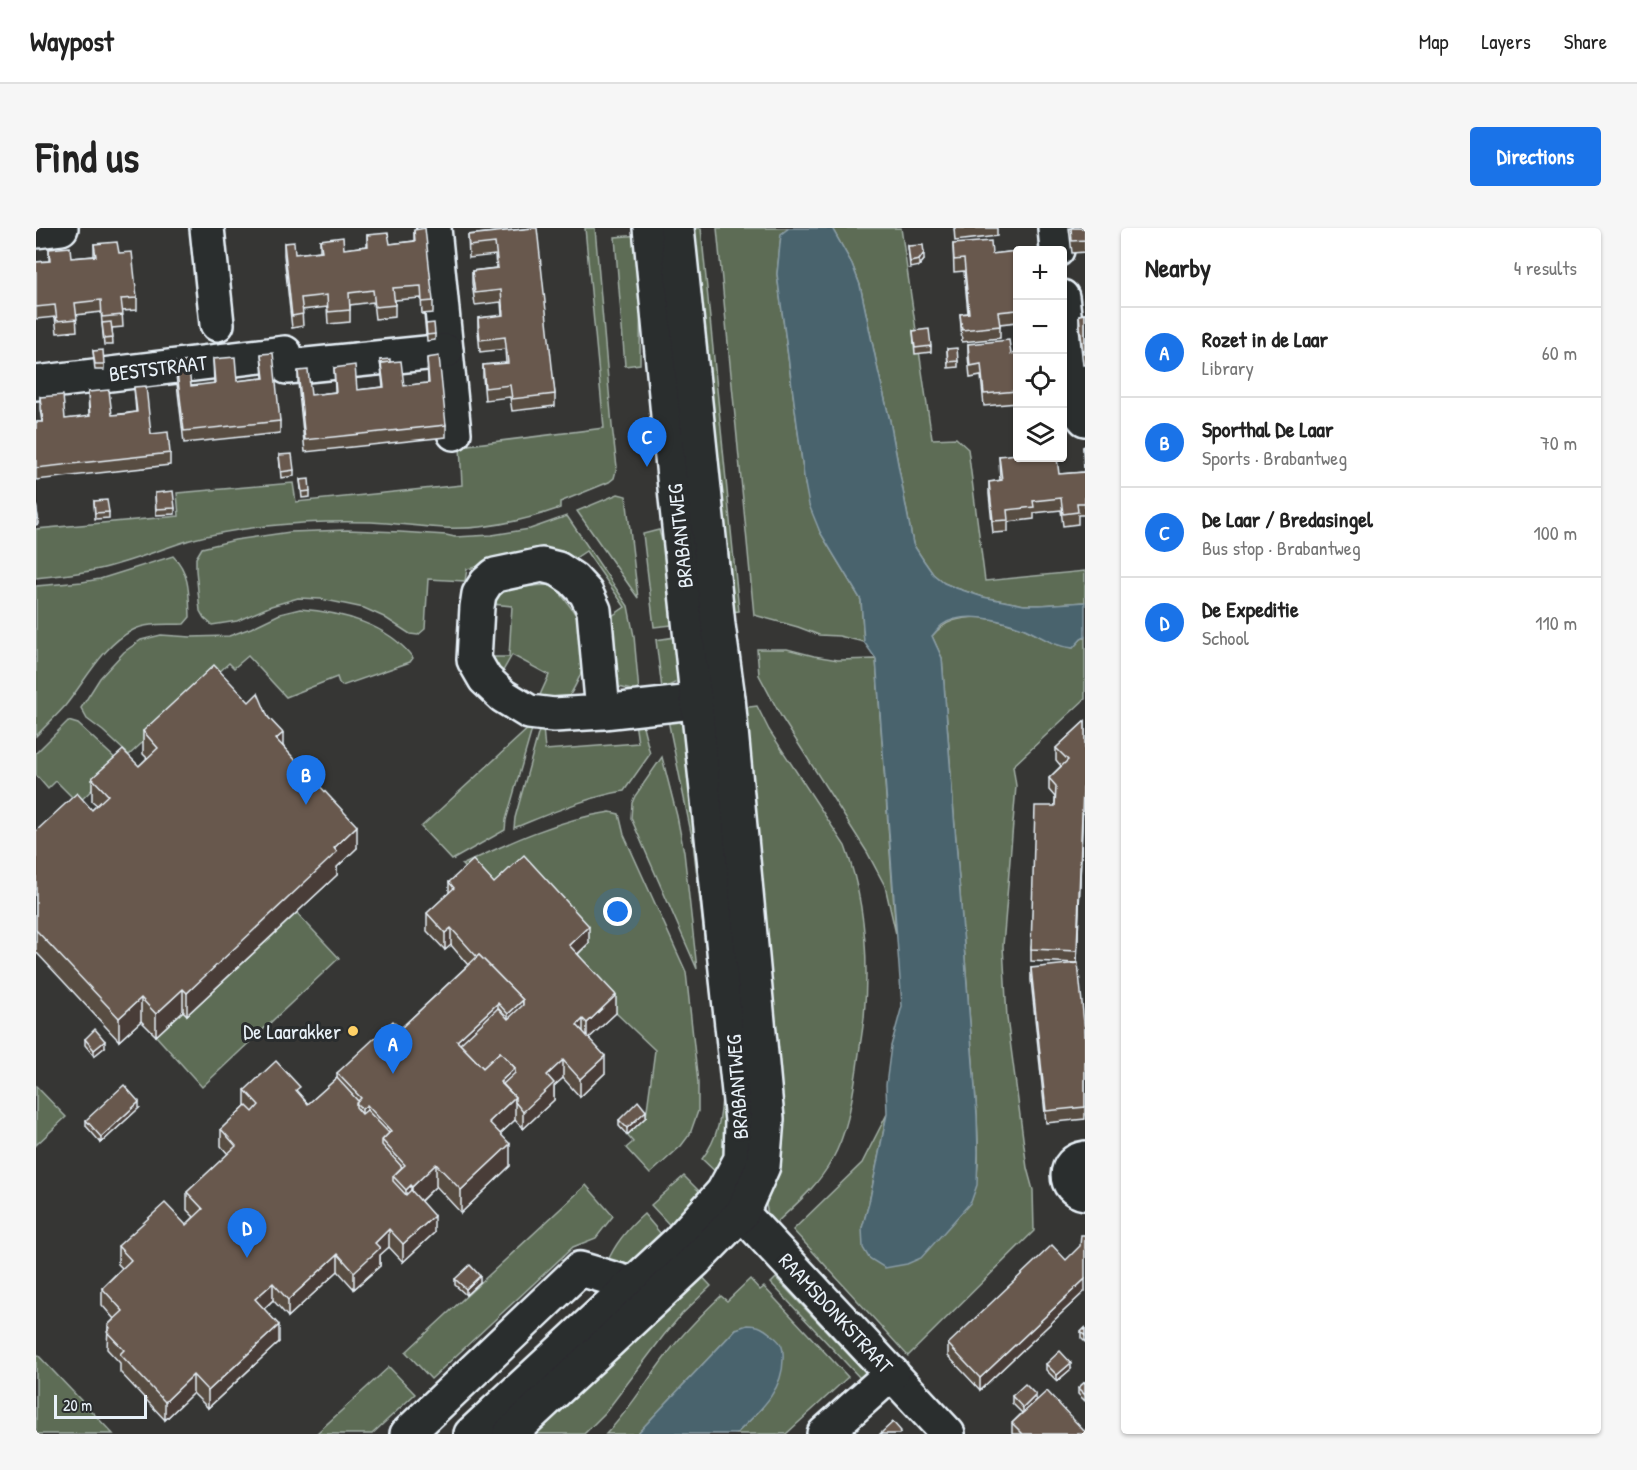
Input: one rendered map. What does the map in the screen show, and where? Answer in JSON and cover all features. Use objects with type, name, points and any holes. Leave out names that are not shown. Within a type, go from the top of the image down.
[{"type":"street","points":[[36,231],[61,228]]},
{"type":"street","name":"BESTSTRAAT","points":[[207,228],[218,324]]},
{"type":"street","points":[[434,228],[454,433]]},
{"type":"street","name":"BRABANTWEG","points":[[471,1434],[640,1294],[696,1260],[733,1202],[763,1166],[767,1119],[713,700],[675,486],[650,228]]},
{"type":"street","name":"BRABANTWEG","points":[[677,228],[717,614],[713,700]]},
{"type":"street","points":[[1055,228],[1057,246]]},
{"type":"street","points":[[1062,300],[1075,407],[1085,419]]},
{"type":"street","name":"BESTSTRAAT","points":[[36,383],[285,353],[287,367],[446,351]]},
{"type":"street","points":[[603,712],[594,610],[586,593],[573,579],[558,569],[542,565],[495,575],[486,582],[479,594],[477,607],[474,660],[485,679],[503,696],[529,712],[554,715],[603,712],[713,700]]},
{"type":"street","points":[[1085,1158],[1075,1161],[1068,1176],[1075,1190],[1085,1193]]},
{"type":"street","name":"RAAMSDONKSTRAAT","points":[[733,1202],[948,1434]]},
{"type":"street","points":[[407,1434],[580,1269],[640,1294]]},
{"type":"street","name":"BRABANTWEG","points":[[510,1434],[640,1294]]},
{"type":"street","points":[[824,1434],[892,1373]]},
{"type":"green space","points":[[585,228],[595,228],[617,467],[614,478],[609,482],[560,502],[560,508],[503,524],[474,528],[358,522],[267,526],[199,538],[95,570],[36,578],[36,529],[179,516],[177,493],[293,483],[296,502],[462,485],[460,446],[604,428]]},
{"type":"green space","points":[[701,228],[739,611],[724,613],[683,229]]},
{"type":"green space","points":[[717,228],[789,228],[781,235],[777,274],[805,484],[820,532],[861,600],[864,642],[839,636],[819,635],[754,615]]},
{"type":"green space","points":[[832,228],[901,228],[932,439],[956,438],[968,449],[985,581],[1085,571],[1085,602],[1024,605],[983,597],[944,583],[933,574],[924,561],[913,544],[890,421],[860,285],[852,264]]},
{"type":"green space","points":[[641,235],[640,364],[625,366],[615,237]]},
{"type":"green space","points":[[618,494],[626,496],[638,598],[577,511]]},
{"type":"green space","points":[[567,516],[628,606],[634,636],[639,692],[619,687],[613,677],[615,647],[609,618],[625,607],[586,551],[571,561],[543,555],[467,569],[465,581],[428,579],[425,629],[418,635],[410,634],[384,617],[364,608],[321,599],[298,598],[271,606],[237,621],[212,625],[200,611],[196,558],[202,548],[235,540],[290,532],[347,530],[455,537],[492,535],[530,529]]},
{"type":"green space","points":[[659,530],[681,624],[654,627],[643,534]]},
{"type":"green space","points":[[173,556],[179,562],[186,577],[190,617],[184,624],[139,627],[122,637],[104,654],[65,706],[36,736],[36,586],[100,579]]},
{"type":"green space","points":[[554,585],[578,619],[588,641],[585,662],[579,679],[568,698],[545,698],[540,695],[549,675],[512,655],[500,676],[487,657],[509,657],[512,606],[492,604],[496,596],[507,590]]},
{"type":"green space","points":[[300,609],[331,613],[377,628],[403,646],[413,658],[410,662],[342,686],[337,677],[286,697],[248,656],[234,668],[229,663],[129,755],[87,719],[81,708],[100,678],[124,652],[141,640],[161,635],[229,636],[280,614]]},
{"type":"green space","points":[[979,617],[1023,628],[1055,644],[1073,648],[1085,637],[1085,699],[1013,766],[1016,786],[1003,946],[1007,1018],[1027,1168],[1033,1190],[1034,1231],[908,1356],[793,1230],[862,1163],[887,1114],[862,1228],[971,1201],[978,1169],[977,1115],[942,658],[932,636],[942,626],[953,621]]},
{"type":"green space","points":[[682,636],[681,677],[677,682],[662,689],[656,640]]},
{"type":"green space","points":[[757,649],[787,649],[838,660],[876,659],[896,934],[885,886],[867,852],[782,718],[759,675]]},
{"type":"green space","points":[[757,706],[769,730],[845,846],[861,909],[866,975],[857,1068],[842,1138],[820,1179],[774,1225],[768,1215],[766,1205],[734,709]]},
{"type":"green space","points":[[668,720],[678,721],[686,726],[734,1112],[721,1177],[702,1159],[712,1143],[718,1126],[722,1090],[693,842]]},
{"type":"green space","points":[[68,721],[78,724],[120,763],[78,803],[56,781],[48,789],[36,775],[36,753]]},
{"type":"green space","points":[[635,722],[642,722],[650,754],[624,791],[582,802],[514,828],[540,727],[543,727],[545,750],[638,743]]},
{"type":"green space","points":[[533,726],[505,830],[452,860],[421,827]]},
{"type":"green space","points":[[662,757],[684,852],[697,969],[631,818],[635,796]]},
{"type":"green space","points":[[610,812],[619,814],[624,835],[686,972],[698,1083],[698,1111],[690,1134],[681,1146],[650,1174],[626,1148],[633,1142],[627,1135],[646,1117],[655,1050],[616,1013],[569,962],[494,900],[462,865],[553,826]]},
{"type":"green space","points":[[297,913],[339,958],[202,1087],[156,1036],[183,1011],[187,1015]]},
{"type":"green space","points":[[36,1086],[66,1117],[36,1145]]},
{"type":"green space","points":[[684,1176],[706,1198],[676,1232],[651,1205]]},
{"type":"green space","points":[[586,1185],[613,1216],[596,1238],[573,1247],[431,1379],[406,1352]]},
{"type":"green space","points":[[644,1214],[666,1240],[630,1268],[607,1263],[623,1236]]},
{"type":"green space","points":[[697,1271],[711,1286],[682,1314],[605,1413],[584,1434],[531,1434]]},
{"type":"green space","points":[[776,1278],[866,1373],[860,1378],[771,1283]]},
{"type":"green space","points":[[750,1279],[760,1290],[764,1287],[848,1377],[786,1434],[736,1434],[762,1408],[736,1329],[637,1434],[606,1434],[691,1325],[721,1296],[727,1301]]},
{"type":"green space","points":[[36,1353],[113,1434],[36,1434]]},
{"type":"green space","points":[[389,1367],[415,1394],[372,1434],[316,1434]]},
{"type":"water","points":[[789,228],[832,228],[852,264],[860,285],[890,421],[913,544],[933,574],[944,583],[956,588],[983,597],[1024,605],[1085,602],[1085,637],[1073,648],[1054,643],[1016,626],[983,618],[951,620],[942,625],[932,636],[942,658],[977,1115],[977,1185],[971,1202],[921,1258],[907,1264],[885,1268],[869,1258],[863,1248],[862,1228],[887,1114],[886,1085],[891,1046],[902,1006],[876,659],[864,642],[861,600],[820,532],[809,505],[777,274],[781,234]]},
{"type":"water","points":[[747,1325],[758,1326],[767,1331],[782,1346],[782,1372],[774,1392],[736,1434],[637,1434],[736,1329]]},
{"type":"building","points":[[425,228],[433,301],[422,302],[421,286],[393,288],[395,305],[375,307],[373,290],[349,293],[350,310],[328,312],[327,295],[301,298],[303,314],[292,316],[284,243],[294,242],[295,254],[322,251],[320,240],[343,237],[344,249],[368,246],[367,235],[388,233],[390,244],[415,241],[414,230]]},
{"type":"building","points":[[537,228],[555,394],[512,399],[510,385],[485,388],[483,365],[508,363],[505,337],[480,340],[479,330],[478,318],[503,315],[501,290],[475,293],[472,271],[498,268],[495,243],[469,246],[468,235]]},
{"type":"building","points":[[1071,228],[1085,228],[1085,240],[1072,241]]},
{"type":"building","points":[[991,241],[992,254],[1013,251],[1013,310],[998,312],[1000,326],[962,330],[960,314],[969,313],[964,259],[954,260],[953,244]]},
{"type":"building","points":[[117,242],[119,253],[132,252],[137,298],[121,299],[123,315],[102,317],[101,300],[75,303],[77,319],[57,321],[55,305],[36,307],[36,262],[50,261],[49,249],[70,247],[71,258],[96,256],[94,244]]},
{"type":"building","points":[[923,245],[924,253],[919,260],[910,262],[908,246]]},
{"type":"building","points":[[1085,314],[1085,353],[1083,353],[1079,315]]},
{"type":"building","points":[[111,322],[113,338],[104,339],[102,323]]},
{"type":"building","points":[[434,323],[435,334],[427,335],[426,324]]},
{"type":"building","points":[[929,329],[931,346],[915,348],[913,331]]},
{"type":"building","points":[[1009,340],[1011,354],[1013,354],[1013,391],[984,394],[981,364],[970,366],[968,344]]},
{"type":"building","points":[[957,348],[958,361],[948,362],[947,349]]},
{"type":"building","points":[[103,350],[104,364],[95,364],[93,351]]},
{"type":"building","points":[[273,353],[280,421],[184,431],[176,363],[188,361],[191,386],[215,383],[213,359],[235,357],[237,381],[264,378],[261,354]]},
{"type":"building","points":[[439,356],[446,425],[305,440],[298,371],[308,370],[311,395],[336,392],[334,368],[355,365],[357,390],[384,387],[381,363],[401,361],[404,386],[429,383],[427,358]]},
{"type":"building","points":[[390,359],[390,362],[381,363],[381,369],[380,360]]},
{"type":"building","points":[[146,386],[151,434],[168,432],[170,453],[36,468],[36,422],[43,422],[40,397],[63,395],[65,419],[90,416],[88,392],[109,390],[112,415],[125,414],[137,412],[134,387]]},
{"type":"building","points":[[292,454],[294,470],[281,472],[279,455]]},
{"type":"building","points":[[1013,454],[1013,462],[1058,462],[1059,474],[1085,472],[1085,503],[1077,503],[1078,512],[1063,514],[1061,498],[1033,501],[1034,507],[1007,510],[1008,520],[993,521],[989,482],[1002,480],[999,456]]},
{"type":"building","points":[[309,479],[310,491],[302,492],[300,480]]},
{"type":"building","points":[[173,491],[175,508],[156,509],[155,493]]},
{"type":"building","points":[[107,500],[109,512],[95,513],[94,501]]},
{"type":"building","points":[[214,665],[249,702],[258,693],[268,717],[283,733],[276,739],[357,826],[334,848],[337,852],[187,993],[183,989],[156,1014],[141,998],[119,1018],[36,930],[36,831],[77,793],[92,810],[108,795],[92,778],[123,750],[139,766],[158,748],[143,731]]},
{"type":"building","points":[[1085,721],[1085,785],[1083,787],[1077,951],[1031,949],[1035,806],[1055,806],[1056,786],[1049,778],[1068,760],[1056,748]]},
{"type":"building","points":[[524,855],[589,926],[569,945],[616,995],[587,1023],[583,1019],[577,1025],[605,1056],[580,1079],[563,1060],[547,1075],[554,1083],[523,1112],[515,1102],[515,1097],[503,1084],[515,1073],[515,1068],[500,1052],[483,1068],[460,1044],[498,1008],[508,1019],[523,1005],[523,1000],[479,955],[477,957],[451,928],[445,933],[427,913],[454,888],[449,882],[473,860],[494,883]]},
{"type":"building","points":[[479,955],[523,1000],[508,1014],[498,1003],[457,1041],[483,1068],[500,1052],[515,1068],[500,1082],[515,1097],[489,1122],[510,1144],[461,1190],[436,1164],[406,1190],[393,1176],[405,1165],[382,1140],[391,1131],[367,1105],[362,1109],[356,1103],[361,1098],[337,1073],[393,1021],[400,1029]]},
{"type":"building","points":[[1078,963],[1085,1033],[1085,1107],[1046,1111],[1031,968]]},
{"type":"building","points":[[95,1029],[105,1041],[94,1050],[85,1039]]},
{"type":"building","points":[[276,1061],[300,1087],[296,1090],[308,1104],[337,1078],[358,1101],[356,1107],[362,1114],[367,1110],[389,1133],[382,1140],[382,1145],[402,1167],[393,1176],[393,1181],[406,1195],[411,1190],[434,1216],[403,1244],[389,1229],[375,1243],[380,1248],[354,1272],[338,1254],[288,1300],[273,1283],[255,1299],[279,1325],[208,1391],[193,1375],[165,1402],[120,1354],[124,1350],[107,1332],[110,1328],[108,1325],[123,1311],[102,1288],[131,1260],[118,1246],[165,1203],[186,1225],[203,1209],[187,1192],[236,1146],[221,1129],[246,1105],[253,1112],[259,1105],[245,1090]]},
{"type":"building","points":[[124,1085],[139,1102],[101,1137],[86,1120]]},
{"type":"building","points":[[638,1101],[646,1111],[627,1128],[619,1120]]},
{"type":"building","points":[[1081,1235],[1085,1235],[1085,1279],[980,1378],[948,1344],[1052,1245],[1066,1260],[1080,1246]]},
{"type":"building","points":[[470,1265],[480,1276],[466,1289],[455,1279]]},
{"type":"building","points":[[1060,1351],[1071,1363],[1057,1375],[1046,1364]]},
{"type":"building","points":[[1085,1382],[1085,1395],[1078,1388]]},
{"type":"building","points":[[1025,1384],[1036,1395],[1023,1408],[1012,1396]]},
{"type":"building","points":[[1047,1391],[1085,1434],[1023,1434],[1012,1423]]},
{"type":"building","points":[[893,1422],[901,1431],[899,1434],[880,1434]]},
{"type":"place","name":"De Laar / Bredasingel","points":[[647,467]]},
{"type":"place","name":"Sporthal De Laar","points":[[306,805]]},
{"type":"place","name":"De Laarakker","points":[[353,1031]]},
{"type":"place","name":"Rozet in de Laar","points":[[393,1074]]},
{"type":"place","name":"De Expeditie","points":[[247,1258]]}]
